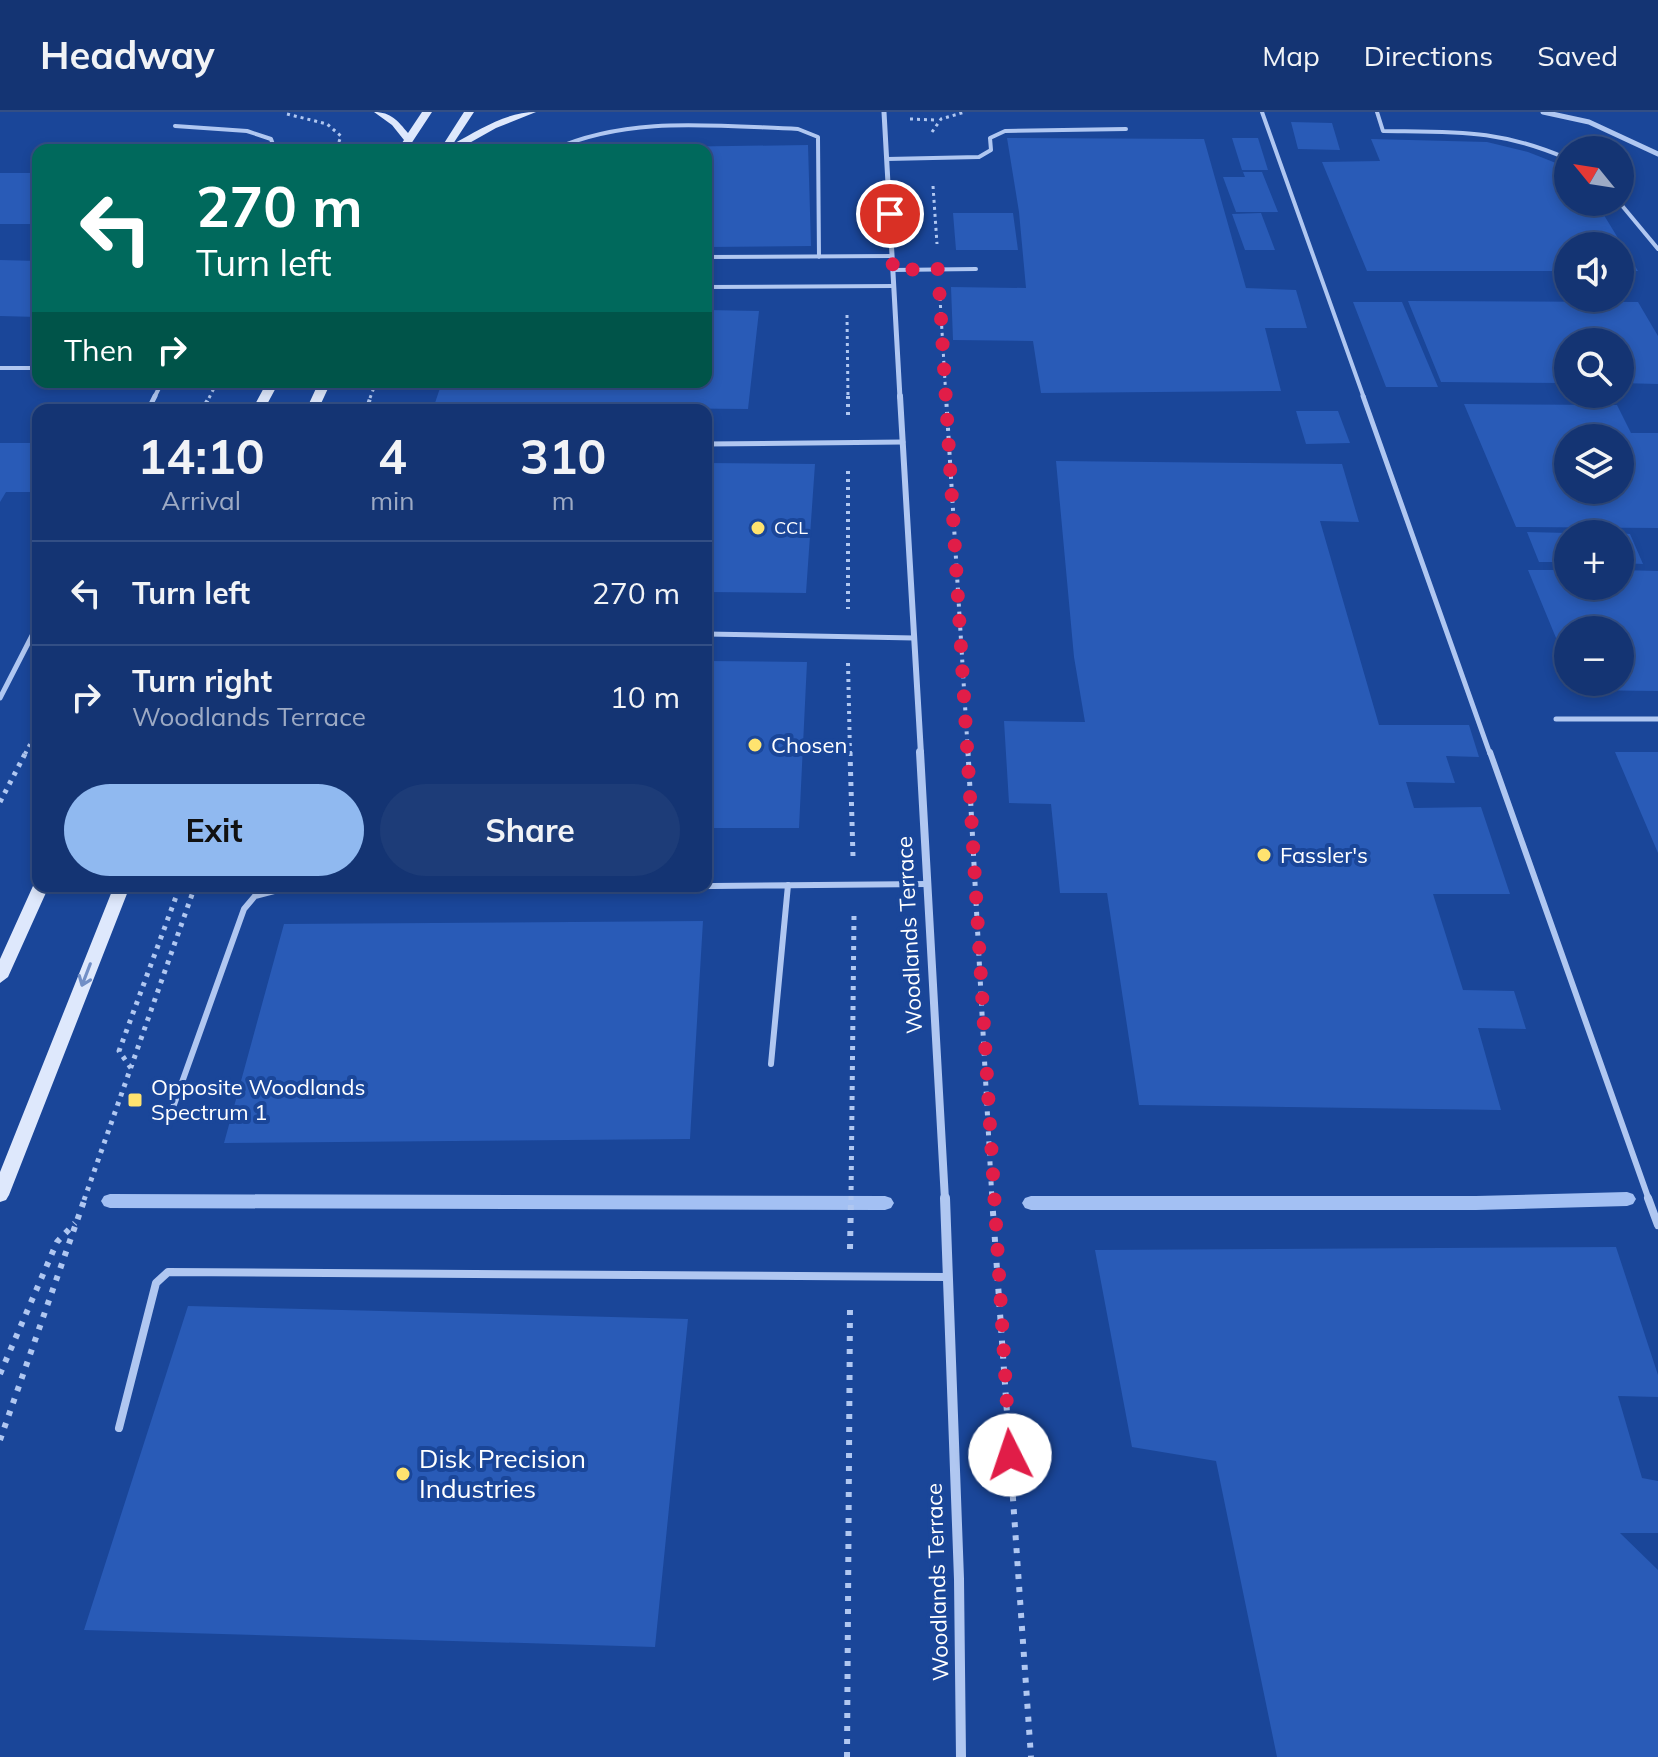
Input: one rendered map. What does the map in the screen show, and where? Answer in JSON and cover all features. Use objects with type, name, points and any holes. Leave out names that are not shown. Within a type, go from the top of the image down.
[{"type":"main road","points":[[379,112],[399,127],[408,139]]},
{"type":"main road","points":[[405,144],[427,112]]},
{"type":"main road","points":[[451,144],[469,112]]},
{"type":"main road","points":[[459,144],[493,126],[531,112]]},
{"type":"main road","points":[[0,977],[38,892]]},
{"type":"main road","points":[[0,1195],[120,892]]},
{"type":"street","name":"Woodlands Terrace","points":[[884,112],[928,884],[931,989],[942,1130],[959,1579],[961,1757]]},
{"type":"street","points":[[1543,112],[1589,122],[1658,154]]},
{"type":"lane","points":[[1262,112],[1658,1225]]},
{"type":"lane","points":[[1377,112],[1382,130],[1386,131],[1481,132],[1529,142],[1554,153]]},
{"type":"lane","points":[[175,126],[247,131],[271,139],[273,144]]},
{"type":"lane","points":[[568,144],[598,133],[637,126],[798,129],[811,132],[818,137],[819,257]]},
{"type":"lane","points":[[887,159],[964,159],[987,154],[991,150],[990,138],[1005,131],[1126,129]]},
{"type":"lane","points":[[1631,216],[1658,249]]},
{"type":"lane","points":[[712,257],[892,256]]},
{"type":"lane","points":[[893,270],[976,269]]},
{"type":"lane","points":[[712,287],[894,286]]},
{"type":"lane","points":[[0,368],[32,368]]},
{"type":"lane","points":[[712,444],[903,442]]},
{"type":"lane","points":[[712,634],[914,638]]},
{"type":"lane","points":[[0,698],[32,636]]},
{"type":"lane","points":[[1556,719],[1658,719]]},
{"type":"lane","points":[[712,886],[928,884]]},
{"type":"lane","points":[[771,1064],[788,885]]},
{"type":"lane","points":[[171,1113],[244,909],[255,896],[270,892]]},
{"type":"lane","points":[[119,1428],[156,1283],[168,1272],[947,1277]]},
{"type":"path","points":[[965,112],[944,116],[935,122],[930,139],[974,845],[996,1274],[1031,1757]]},
{"type":"path","points":[[284,114],[327,124],[341,136],[338,144]]},
{"type":"path","points":[[847,287],[848,637],[854,885],[847,1757]]},
{"type":"path","points":[[0,802],[32,741]]},
{"type":"path","points":[[131,1069],[119,1051],[178,892]]},
{"type":"path","points":[[0,1440],[193,892]]},
{"type":"path","points":[[0,1374],[57,1242],[78,1219]]},
{"type":"building","points":[[1291,122],[1332,123],[1340,150],[1298,149]]},
{"type":"building","points":[[1007,138],[1204,139],[1246,288],[1296,290],[1307,328],[1265,328],[1281,391],[1041,393],[1033,341],[953,340],[951,287],[1026,288],[1019,212]]},
{"type":"building","points":[[1232,138],[1258,138],[1268,170],[1242,170]]},
{"type":"building","points":[[1371,139],[1487,142],[1528,152],[1554,162],[1554,216],[1605,216],[1614,232],[1554,232],[1554,271],[1367,271],[1322,162],[1380,161]]},
{"type":"building","points":[[808,145],[811,246],[712,247],[712,146]]},
{"type":"building","points":[[1243,172],[1262,172],[1278,212],[1236,212],[1223,177],[1245,177]]},
{"type":"building","points":[[0,173],[32,173],[32,224],[0,224]]},
{"type":"building","points":[[953,213],[1013,213],[1018,250],[956,250]]},
{"type":"building","points":[[1261,213],[1275,250],[1245,250],[1232,214]]},
{"type":"building","points":[[0,260],[32,261],[32,317],[0,316]]},
{"type":"building","points":[[1408,301],[1554,302],[1554,312],[1634,312],[1634,302],[1638,302],[1658,336],[1658,384],[1634,383],[1634,328],[1554,328],[1554,383],[1441,382]]},
{"type":"building","points":[[1353,302],[1402,302],[1438,387],[1386,387]]},
{"type":"building","points":[[712,310],[759,311],[748,409],[712,409],[712,404],[435,404],[440,388],[712,388]]},
{"type":"building","points":[[1464,404],[1618,408],[1626,424],[1554,424],[1554,504],[1634,504],[1634,433],[1658,433],[1658,528],[1634,528],[1634,520],[1554,520],[1554,527],[1516,527]]},
{"type":"building","points":[[1296,411],[1338,411],[1350,443],[1306,444]]},
{"type":"building","points":[[0,443],[32,443],[32,492],[6,492],[0,502]]},
{"type":"building","points":[[1056,461],[1342,464],[1359,522],[1320,521],[1379,725],[1469,725],[1479,757],[1446,756],[1455,783],[1406,782],[1414,808],[1481,807],[1510,894],[1433,894],[1463,990],[1514,991],[1526,1029],[1478,1028],[1501,1110],[1139,1105],[1107,893],[1060,893],[1051,804],[1009,803],[1004,721],[1085,722],[1074,657]]},
{"type":"building","name":"CCL","points":[[712,463],[815,464],[806,593],[712,592]]},
{"type":"building","points":[[1527,532],[1554,533],[1554,562],[1539,562]]},
{"type":"building","points":[[1634,543],[1643,564],[1634,564]]},
{"type":"building","points":[[1528,570],[1554,570],[1554,600],[1634,600],[1634,570],[1658,571],[1658,691],[1634,691],[1634,616],[1554,616],[1554,633]]},
{"type":"building","name":"Chosen","points":[[712,661],[807,662],[799,828],[712,828]]},
{"type":"building","points":[[1615,752],[1658,752],[1658,853]]},
{"type":"building","points":[[703,921],[690,1139],[224,1143],[284,924]]},
{"type":"building","points":[[1616,1247],[1658,1375],[1658,1397],[1618,1396],[1642,1478],[1658,1481],[1658,1533],[1620,1533],[1658,1570],[1658,1757],[1277,1757],[1216,1461],[1132,1447],[1095,1250]]},
{"type":"building","name":"Disk Precision Industries","points":[[188,1306],[688,1319],[655,1647],[84,1630]]},
{"type":"waterway","points":[[1031,1203],[1476,1203],[1627,1199]]},
{"type":"waterway","points":[[110,1201],[885,1203]]},
{"type":"place","name":"CCL","points":[[758,528]]},
{"type":"place","name":"Chosen","points":[[755,745]]},
{"type":"place","name":"Fassler's","points":[[1264,855]]},
{"type":"place","name":"Opposite Woodlands Spectrum 1","points":[[135,1100]]},
{"type":"place","name":"Disk Precision Industries","points":[[403,1474]]},
{"type":"route","points":[[890,214],[893,270],[938,269],[975,860],[996,1274],[1010,1455]]}]
